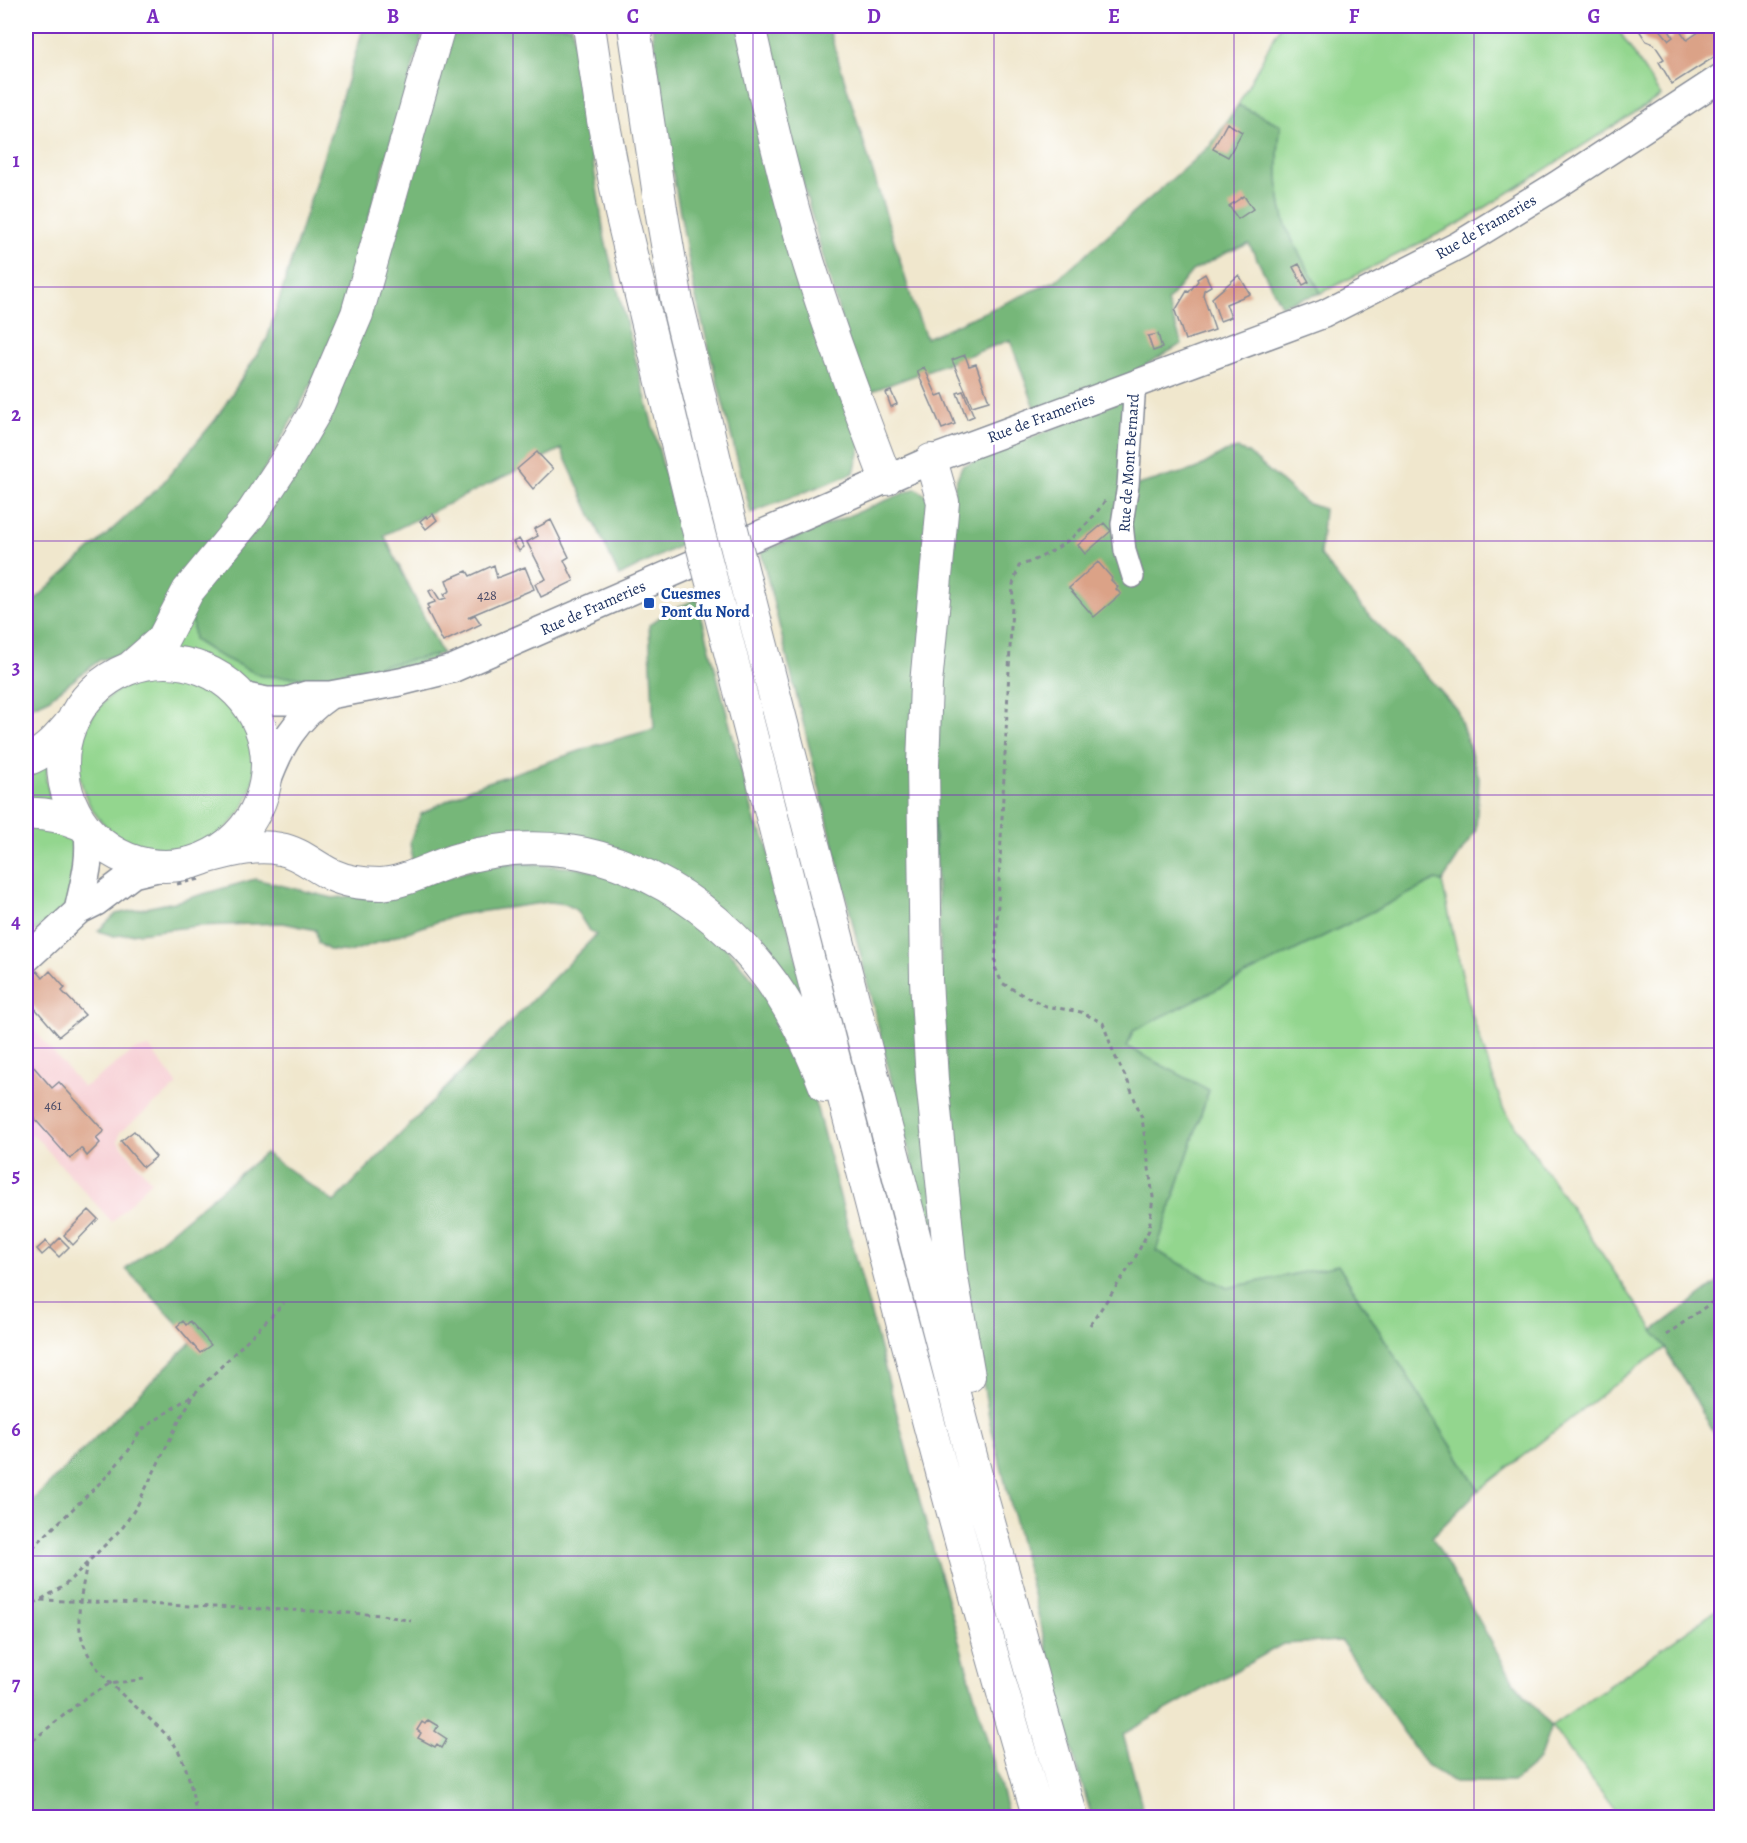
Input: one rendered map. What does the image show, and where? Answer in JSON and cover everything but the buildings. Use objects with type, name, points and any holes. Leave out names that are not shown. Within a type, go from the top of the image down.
[{"type":"highway","points":[[130,668],[164,639],[188,591],[252,513],[315,412],[357,314],[439,26]]},
{"type":"highway","points":[[589,26],[603,120],[621,213],[696,522],[948,1494],[1039,1818]]},
{"type":"highway","points":[[634,26],[677,302],[727,510],[979,1487],[1072,1818]]},
{"type":"highway","points":[[749,26],[767,107],[809,263],[850,384],[886,479]]},
{"type":"highway","points":[[931,460],[943,502],[927,673],[923,764],[926,980],[932,1080],[951,1272],[982,1447],[979,1487]]},
{"type":"highway","points":[[26,760],[38,756],[55,742],[94,689],[111,676],[150,663],[170,662],[190,665],[209,672],[226,682],[253,711],[264,737],[271,792],[258,807],[246,827],[208,867]]},
{"type":"highway","points":[[70,723],[64,744],[62,765],[64,787],[71,807],[85,829]]},
{"type":"highway","points":[[26,814],[44,813],[64,817],[85,829],[121,857],[169,875],[185,865],[208,867],[257,848],[280,849],[334,876],[360,883],[383,884],[413,876],[460,858],[513,849],[562,850],[610,860],[652,877],[686,897],[712,918],[751,956],[786,1005],[806,1040],[829,1096],[856,1141]]},
{"type":"main road","name":"Rue de Frameries","points":[[241,696],[267,701],[286,701],[306,695],[330,695],[400,682],[452,669],[931,460],[1135,382],[1324,314],[1459,245],[1557,185],[1722,77]]},
{"type":"main road","name":"Rue de Frameries","points":[[271,792],[284,741],[314,706],[330,695]]},
{"type":"main road","points":[[78,911],[88,873],[90,852],[85,829]]},
{"type":"main road","points":[[26,959],[78,911],[96,902],[133,874],[169,875]]},
{"type":"street","name":"Rue de Mont Bernard","points":[[1133,577],[1125,551],[1122,524],[1128,485],[1135,382]]},
{"type":"path","points":[[1090,1325],[1133,1262],[1149,1230],[1153,1197],[1142,1118],[1103,1023],[1081,1012],[1046,1006],[1020,994],[1002,983],[995,967],[1013,584],[1019,566],[1040,558],[1065,544],[1084,528],[1106,498]]},
{"type":"path","points":[[262,831],[271,792]]},
{"type":"path","points":[[169,875],[208,867]]},
{"type":"path","points":[[1666,1335],[1722,1295]]},
{"type":"path","points":[[26,1554],[106,1477],[129,1450],[140,1431],[195,1393],[284,1304]]},
{"type":"path","points":[[26,1608],[64,1586],[123,1527],[137,1506],[195,1393]]},
{"type":"path","points":[[88,1562],[79,1614],[82,1638],[90,1656],[109,1684],[171,1741],[187,1768],[197,1818]]},
{"type":"path","points":[[39,1600],[382,1615],[411,1621]]},
{"type":"path","points":[[26,1746],[85,1698],[109,1684],[144,1679]]},
{"type":"shaded area","points":[[26,1021],[83,1087],[133,1051],[149,1047],[178,1085],[120,1132],[118,1141],[151,1181],[112,1222],[33,1134],[26,1141]]},
{"type":"green space","points":[[364,26],[425,26],[333,340],[249,497],[144,642],[122,654],[100,660],[47,700],[26,709],[26,608],[161,485],[216,419],[267,339]]},
{"type":"green space","points":[[450,26],[572,26],[605,240],[683,544],[619,576],[561,449],[384,535],[442,654],[318,678],[261,676],[214,653],[194,640],[191,606],[291,475]]},
{"type":"green space","points":[[652,26],[740,26],[861,446],[854,473],[751,513],[695,294],[669,153]]},
{"type":"green space","points":[[765,26],[828,26],[913,303],[926,338],[1055,281],[1211,145],[1238,105],[1281,125],[1278,178],[1284,219],[1295,247],[1321,293],[1281,305],[1249,244],[1192,271],[1167,302],[1182,344],[1128,375],[1039,419],[1010,340],[864,394],[810,211]]},
{"type":"green space","points":[[1280,26],[1616,26],[1661,96],[1464,221],[1321,293],[1295,247],[1281,207],[1278,151],[1281,125],[1238,105]]},
{"type":"green space","points":[[1125,399],[1126,488],[1196,469],[1225,452],[1238,449],[1248,453],[1306,503],[1324,509],[1320,555],[1363,609],[1457,710],[1479,778],[1476,830],[1442,882],[1436,880],[1133,1031],[1127,1047],[1209,1090],[1156,1251],[1227,1288],[1338,1265],[1479,1490],[1432,1537],[1514,1682],[1551,1726],[1539,1760],[1513,1782],[1454,1782],[1426,1765],[1341,1641],[1283,1644],[1123,1734],[1145,1817],[1092,1817],[1074,1758],[990,1422],[970,1309],[947,1091],[934,818],[949,529],[955,484],[962,466]]},
{"type":"green space","points":[[916,488],[928,497],[941,1281],[761,552]]},
{"type":"green space","points":[[697,599],[756,825],[765,838],[809,1005],[799,1011],[638,864],[412,861],[410,841],[421,814],[471,788],[597,745],[654,729],[649,625],[667,612]]},
{"type":"green space","points":[[191,606],[193,619],[318,678],[434,655],[435,659],[285,693],[243,684],[216,665],[199,658],[168,652]]},
{"type":"green space","points":[[167,675],[201,682],[216,690],[229,701],[240,714],[248,729],[255,763],[248,797],[240,812],[229,825],[216,836],[201,844],[167,851],[133,844],[118,836],[105,825],[94,812],[86,797],[79,763],[86,729],[94,714],[105,701],[118,690],[133,682]]},
{"type":"green space","points":[[48,760],[46,781],[52,802],[38,798],[26,800],[26,773]]},
{"type":"green space","points":[[26,826],[56,829],[74,840],[80,858],[76,895],[56,916],[26,936]]},
{"type":"green space","points":[[526,864],[578,868],[611,875],[677,906],[721,942],[760,987],[794,1046],[817,1109],[927,1528],[1009,1817],[26,1818],[26,1507],[193,1340],[126,1269],[265,1153],[334,1202],[596,935],[588,929],[576,910],[566,904],[549,902],[457,915],[350,952],[329,950],[318,943],[316,930],[283,923],[197,926],[114,936],[98,931],[116,914],[179,901],[255,879],[333,898],[402,891],[485,866]]},
{"type":"green space","points":[[1436,880],[1442,882],[1469,1006],[1503,1108],[1666,1348],[1637,1367],[1479,1490],[1338,1265],[1227,1288],[1156,1251],[1209,1090],[1127,1047],[1133,1031]]},
{"type":"green space","points":[[1721,1280],[1721,1446],[1668,1355],[1666,1347],[1653,1331]]},
{"type":"green space","points":[[1721,1607],[1721,1817],[1620,1817],[1551,1726]]},
{"type":"place","name":"Cuesmes Pont du Nord","points":[[649,603]]}]
